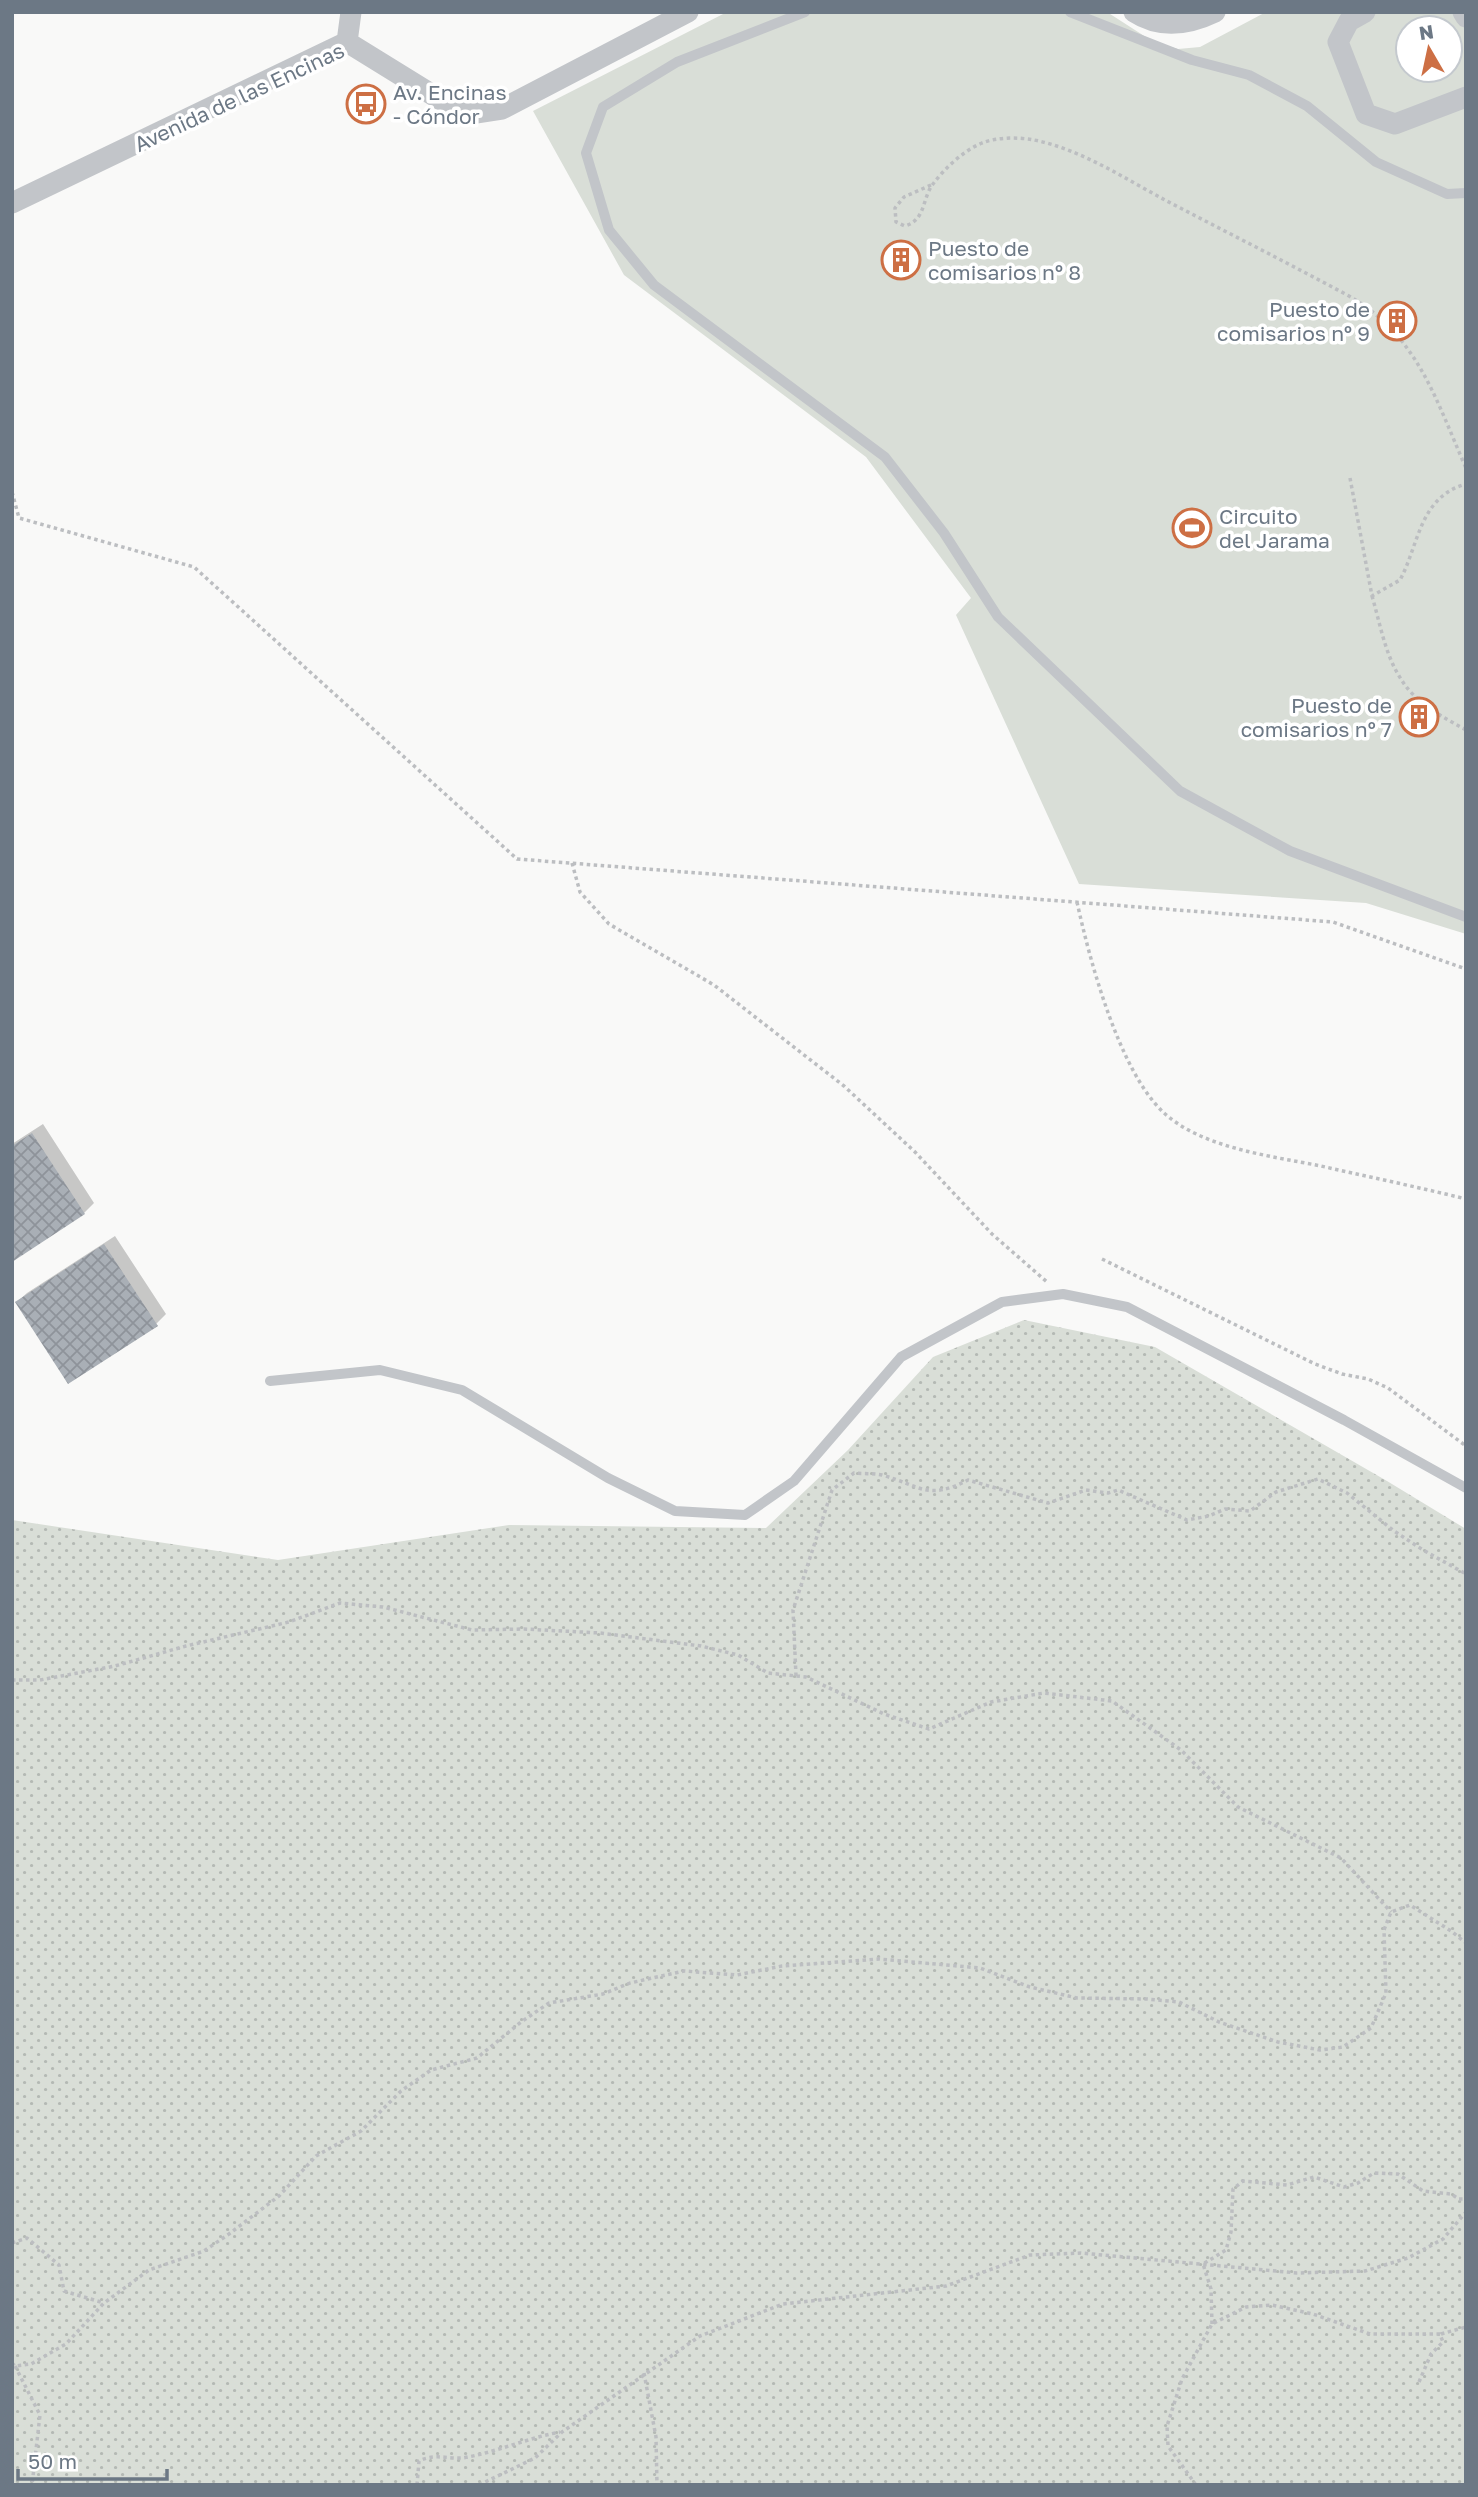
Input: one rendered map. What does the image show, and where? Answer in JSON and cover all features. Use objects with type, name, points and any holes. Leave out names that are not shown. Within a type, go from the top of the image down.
[{"type":"street","points":[[347,42],[351,12]]},
{"type":"street","name":"Avenida de las Encinas","points":[[12,203],[347,42],[449,105],[476,113],[502,109],[688,12]]},
{"type":"street","points":[[1134,12],[1163,24],[1200,20],[1215,12]]},
{"type":"street","points":[[1365,12],[1349,21],[1338,42],[1366,114],[1395,124],[1456,100],[1466,83]]},
{"type":"street","points":[[1463,12],[1466,18]]},
{"type":"lane","points":[[806,12],[677,62],[603,107],[586,153],[609,230],[654,285],[885,457],[944,533],[998,617],[1180,791],[1290,851],[1466,917]]},
{"type":"lane","points":[[1070,12],[1192,60],[1249,75],[1307,106],[1376,162],[1447,194],[1466,193]]},
{"type":"lane","points":[[270,1381],[380,1370],[462,1390],[608,1478],[675,1511],[745,1515],[793,1481],[901,1357],[1002,1302],[1063,1294],[1127,1307],[1344,1420],[1466,1488]]},
{"type":"path","points":[[931,185],[920,215],[914,223],[905,226],[896,222],[895,208],[904,197],[931,185],[952,163],[982,143],[999,139],[1033,140],[1081,157],[1337,289],[1371,308],[1399,335],[1416,359],[1466,467]]},
{"type":"path","points":[[1350,478],[1372,596],[1388,653],[1401,681],[1426,706],[1466,730]]},
{"type":"path","points":[[1372,596],[1400,580],[1420,526],[1429,512],[1456,487],[1466,484]]},
{"type":"path","points":[[12,492],[19,518],[194,567],[517,859],[1333,922],[1466,970]]},
{"type":"path","points":[[572,863],[580,892],[609,925],[714,985],[844,1086],[915,1152],[992,1234],[1063,1294]]},
{"type":"path","points":[[1077,902],[1089,956],[1123,1048],[1140,1084],[1163,1112],[1195,1134],[1249,1151],[1466,1199]]},
{"type":"path","points":[[1102,1259],[1315,1364],[1342,1374],[1368,1379],[1388,1388],[1466,1446]]},
{"type":"path","points":[[796,1676],[793,1610],[832,1490],[854,1473],[880,1475],[927,1492],[950,1490],[968,1480],[1048,1503],[1086,1490],[1108,1493],[1118,1490],[1187,1520],[1209,1516],[1225,1509],[1250,1511],[1276,1492],[1318,1479],[1347,1493],[1394,1531],[1466,1574]]},
{"type":"path","points":[[12,1680],[40,1680],[115,1667],[186,1646],[289,1622],[340,1603],[383,1607],[472,1630],[524,1629],[600,1633],[701,1646],[738,1655],[768,1673],[806,1677],[884,1714],[929,1729],[991,1702],[1044,1693],[1112,1701],[1181,1750],[1238,1807],[1341,1857],[1391,1912]]},
{"type":"path","points":[[32,2485],[40,2415],[14,2365],[31,2364],[66,2344],[104,2304],[149,2270],[204,2251],[279,2196],[316,2156],[361,2131],[401,2091],[432,2070],[477,2058],[549,2003],[603,1994],[629,1983],[684,1971],[737,1975],[782,1966],[879,1959],[979,1968],[1030,1987],[1077,1998],[1180,2002],[1219,2022],[1278,2042],[1321,2050],[1343,2047],[1371,2028],[1385,1993],[1384,1930],[1391,1912],[1410,1905],[1466,1943]]},
{"type":"path","points":[[1203,2264],[1226,2249],[1231,2232],[1233,2189],[1243,2181],[1287,2185],[1314,2177],[1344,2187],[1358,2183],[1374,2173],[1398,2174],[1423,2191],[1451,2194],[1459,2199],[1466,2199]]},
{"type":"path","points":[[480,2485],[535,2458],[562,2432],[700,2336],[783,2304],[946,2286],[1030,2255],[1081,2253],[1297,2273],[1365,2271],[1408,2258],[1443,2239],[1466,2212]]},
{"type":"path","points":[[12,2243],[27,2238],[59,2265],[64,2291],[104,2304]]},
{"type":"path","points":[[1196,2485],[1168,2446],[1167,2426],[1182,2379],[1212,2324],[1211,2289],[1203,2264]]},
{"type":"path","points":[[1212,2324],[1247,2307],[1272,2305],[1313,2314],[1370,2334],[1440,2334],[1466,2328]]},
{"type":"path","points":[[1419,2382],[1432,2354],[1443,2342],[1440,2334]]},
{"type":"path","points":[[644,2373],[656,2437],[657,2485]]},
{"type":"path","points":[[417,2485],[419,2461],[430,2455],[466,2458],[530,2438],[562,2432]]},
{"type":"shaded area","name":"Circuito del Jarama","points":[[727,12],[1107,12],[1152,41],[1178,49],[1200,47],[1266,12],[1466,12],[1466,934],[1366,903],[1079,884],[956,615],[971,598],[866,457],[624,275],[533,111]]},
{"type":"shaded area","points":[[1024,1320],[1155,1347],[1466,1529],[1466,2485],[12,2485],[12,1520],[278,1560],[509,1525],[766,1528],[848,1450],[933,1357]]},
{"type":"building","name":"Puesto de comisarios nº 8","points":[[900,253],[908,261],[901,266],[894,258]]},
{"type":"building","name":"Puesto de comisarios nº 9","points":[[1392,312],[1407,321],[1403,330],[1388,320]]},
{"type":"building","name":"Puesto de comisarios nº 7","points":[[1416,712],[1425,716],[1421,723],[1413,718]]},
{"type":"building","points":[[32,1133],[85,1214],[12,1262],[12,1146]]},
{"type":"building","points":[[104,1244],[158,1326],[68,1384],[15,1302]]},
{"type":"place","name":"Av. Encinas - Cóndor","points":[[366,104]]},
{"type":"place","name":"Puesto de comisarios nº 8","points":[[901,260]]},
{"type":"place","name":"Puesto de comisarios nº 9","points":[[1397,321]]},
{"type":"place","name":"Circuito del Jarama","points":[[1192,528]]},
{"type":"place","name":"Puesto de comisarios nº 7","points":[[1419,717]]}]
